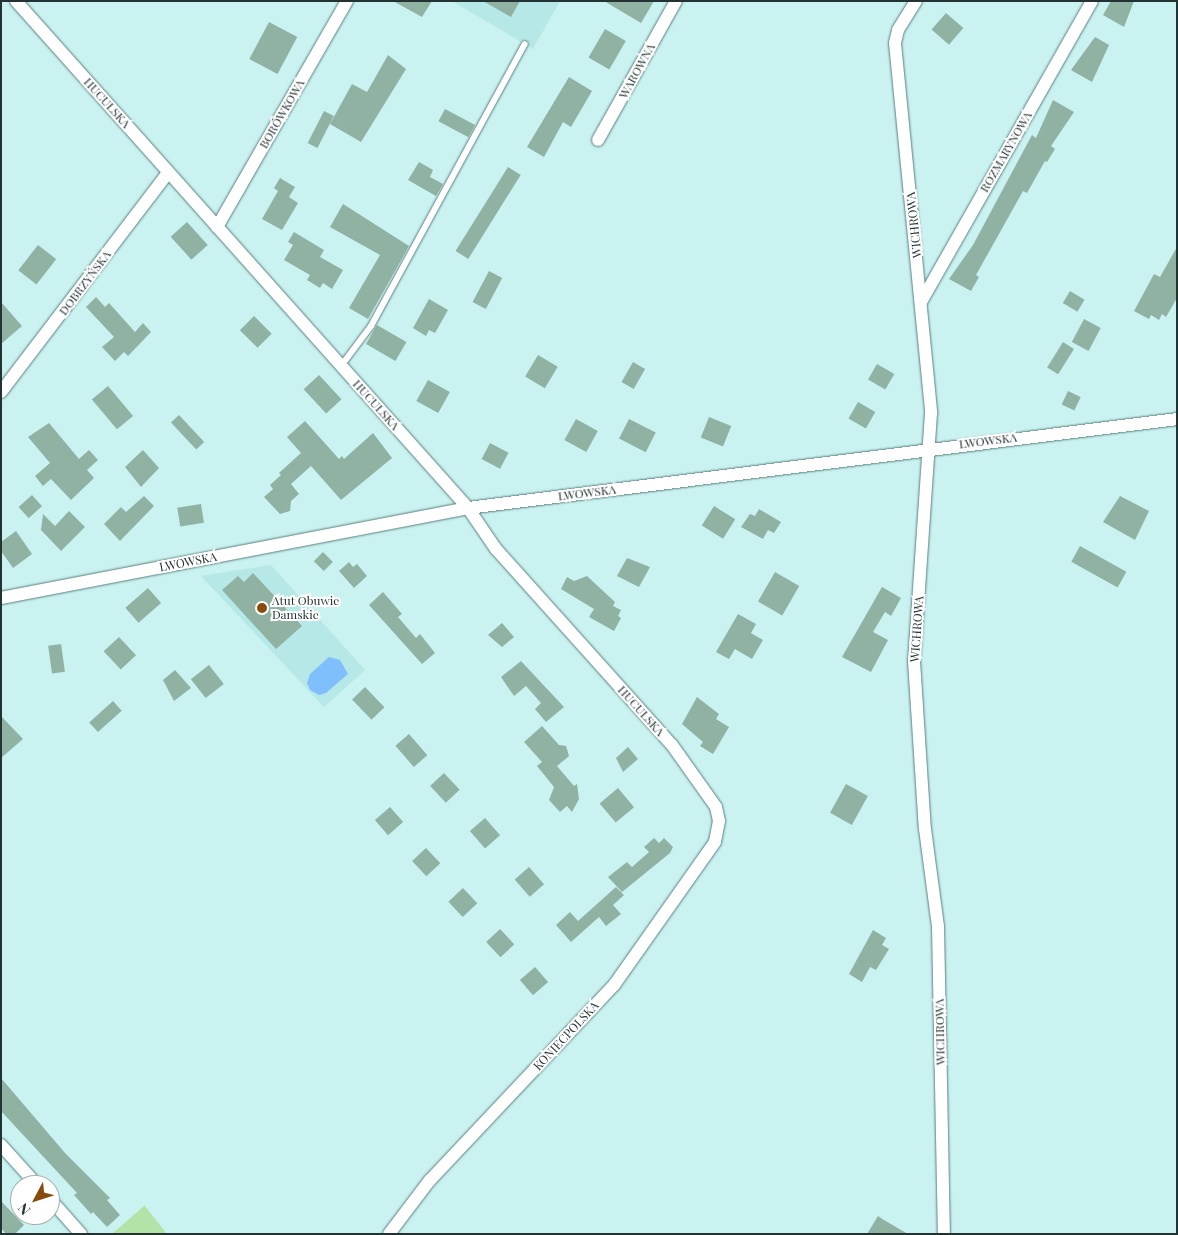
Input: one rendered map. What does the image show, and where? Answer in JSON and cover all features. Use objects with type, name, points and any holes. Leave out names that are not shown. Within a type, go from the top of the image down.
[{"type":"street","name":"HUCULSKA","points":[[16,1],[468,508],[496,549],[678,752],[709,794],[719,820]]},
{"type":"street","name":"BORÓWKOWA","points":[[216,227],[347,1]]},
{"type":"street","name":"WAROWNA","points":[[598,140],[676,1]]},
{"type":"street","name":"WICHROWA","points":[[916,1],[900,26],[896,53],[931,413],[914,661],[925,829],[938,927],[944,1234]]},
{"type":"street","name":"ROZMARYNOWA","points":[[921,302],[1092,1]]},
{"type":"street","name":"DOBRZYŃSKA","points":[[1,392],[168,173]]},
{"type":"street","name":"LWOWSKA","points":[[1,598],[468,508],[930,448],[1177,419]]},
{"type":"street","name":"KONIECPOLSKA","points":[[389,1234],[430,1180],[614,985],[715,842],[719,820]]},
{"type":"street","points":[[1,1144],[28,1175]]},
{"type":"street","points":[[60,1210],[81,1234]]},
{"type":"lane","points":[[341,366],[371,326],[525,44]]},
{"type":"shaded area","points":[[452,1],[560,1],[533,49]]},
{"type":"shaded area","points":[[271,565],[365,670],[324,707],[201,576]]},
{"type":"green space","points":[[144,1206],[167,1234],[112,1234]]},
{"type":"water","points":[[329,657],[340,660],[348,674],[326,693],[319,695],[310,690],[307,683],[310,674]]},
{"type":"building","points":[[393,1],[432,1],[422,17]]},
{"type":"building","points":[[483,1],[520,1],[511,17]]},
{"type":"building","points":[[604,1],[654,1],[641,23]]},
{"type":"building","points":[[1111,1],[1134,1],[1124,27],[1103,15]]},
{"type":"building","points":[[946,13],[963,28],[949,45],[932,30]]},
{"type":"building","points":[[269,22],[297,37],[278,74],[249,59]]},
{"type":"building","points":[[605,29],[626,41],[609,70],[588,58]]},
{"type":"building","points":[[1095,37],[1109,45],[1092,82],[1071,70]]},
{"type":"building","points":[[388,55],[406,69],[361,142],[330,124],[352,84],[367,92]]},
{"type":"building","points":[[569,77],[592,91],[571,127],[563,122],[544,157],[527,147]]},
{"type":"building","points":[[1053,100],[1074,112],[1051,146],[1055,149],[1047,162],[1045,161],[1027,193],[1023,191],[976,275],[979,277],[971,291],[949,279],[973,245],[1032,135],[1036,138]]},
{"type":"building","points":[[445,109],[475,125],[468,137],[438,121]]},
{"type":"building","points":[[324,111],[334,116],[317,148],[308,143]]},
{"type":"building","points":[[419,162],[433,170],[430,177],[443,184],[436,196],[408,180]]},
{"type":"building","points":[[508,167],[521,175],[468,259],[456,251]]},
{"type":"building","points":[[280,178],[295,187],[289,197],[298,203],[282,230],[262,219],[278,191],[274,188]]},
{"type":"building","points":[[343,204],[409,246],[368,319],[349,308],[380,255],[330,227]]},
{"type":"building","points":[[187,222],[208,245],[191,260],[171,237]]},
{"type":"building","points":[[294,232],[324,250],[320,257],[343,270],[332,289],[323,283],[320,288],[307,280],[310,275],[284,260],[293,245],[288,242]]},
{"type":"building","points":[[38,245],[56,259],[36,284],[18,270]]},
{"type":"building","points":[[1177,247],[1177,298],[1166,317],[1162,314],[1159,320],[1151,315],[1149,319],[1134,311],[1154,274],[1160,277]]},
{"type":"building","points":[[489,271],[502,278],[486,309],[473,302]]},
{"type":"building","points":[[1070,291],[1085,300],[1077,312],[1063,303]]},
{"type":"building","points":[[96,297],[105,307],[109,303],[135,332],[143,323],[151,332],[128,356],[124,352],[115,361],[102,347],[114,337],[86,307]]},
{"type":"building","points":[[429,299],[448,310],[435,333],[429,330],[426,336],[413,328]]},
{"type":"building","points":[[1,302],[22,326],[1,344]]},
{"type":"building","points":[[254,316],[272,334],[258,348],[240,330]]},
{"type":"building","points":[[1084,319],[1101,328],[1089,351],[1072,342]]},
{"type":"building","points":[[377,325],[406,342],[395,361],[366,344]]},
{"type":"building","points":[[1063,342],[1074,349],[1058,374],[1047,367]]},
{"type":"building","points":[[538,355],[558,367],[545,388],[525,376]]},
{"type":"building","points":[[633,362],[645,369],[634,389],[622,382]]},
{"type":"building","points":[[877,364],[894,374],[885,390],[868,380]]},
{"type":"building","points":[[319,375],[342,399],[326,413],[304,389]]},
{"type":"building","points":[[428,380],[450,392],[438,413],[416,401]]},
{"type":"building","points":[[108,386],[133,416],[117,429],[92,399]]},
{"type":"building","points":[[1068,391],[1081,397],[1074,411],[1062,405]]},
{"type":"building","points":[[858,402],[875,412],[866,428],[848,418]]},
{"type":"building","points":[[179,415],[204,442],[196,450],[171,423]]},
{"type":"building","points":[[709,417],[731,426],[723,446],[701,437]]},
{"type":"building","points":[[576,419],[598,431],[586,452],[564,440]]},
{"type":"building","points":[[629,419],[656,433],[646,452],[619,439]]},
{"type":"building","points":[[305,421],[339,459],[342,456],[344,459],[373,433],[392,458],[341,500],[311,466],[291,484],[299,494],[291,501],[290,511],[280,514],[264,497],[273,489],[270,485],[281,475],[279,473],[301,453],[287,437]]},
{"type":"building","points":[[49,423],[79,459],[89,450],[98,460],[87,470],[94,478],[71,500],[51,479],[43,486],[35,476],[50,463],[28,437]]},
{"type":"building","points":[[490,443],[509,453],[500,469],[482,459]]},
{"type":"building","points":[[143,450],[159,468],[141,487],[125,467]]},
{"type":"building","points":[[32,495],[42,506],[29,518],[19,507]]},
{"type":"building","points":[[144,496],[154,506],[120,541],[104,524],[121,507],[126,512]]},
{"type":"building","points":[[1120,496],[1149,511],[1135,540],[1103,522]]},
{"type":"building","points":[[201,504],[204,523],[180,527],[177,508]]},
{"type":"building","points":[[714,506],[735,519],[723,539],[702,526]]},
{"type":"building","points":[[759,509],[781,522],[774,533],[768,530],[763,539],[741,527],[750,514],[755,516]]},
{"type":"building","points":[[69,511],[85,527],[61,551],[41,530],[43,514],[55,526]]},
{"type":"building","points":[[16,531],[32,554],[13,568],[1,551],[1,542]]},
{"type":"building","points":[[1080,546],[1126,572],[1118,587],[1071,562]]},
{"type":"building","points":[[323,552],[333,562],[324,571],[314,561]]},
{"type":"building","points":[[627,558],[650,567],[639,587],[617,576]]},
{"type":"building","points":[[349,562],[353,567],[357,564],[367,576],[354,588],[339,571]]},
{"type":"building","points":[[775,572],[799,586],[782,615],[758,601]]},
{"type":"building","name":"Atut Obuwie Damskie","points":[[253,573],[302,626],[276,649],[222,590],[238,576],[244,582]]},
{"type":"building","points":[[587,576],[615,602],[613,606],[621,610],[618,616],[621,618],[614,631],[589,617],[594,609],[561,589],[567,577],[574,581]]},
{"type":"building","points":[[882,587],[901,598],[891,616],[885,612],[873,632],[888,640],[871,672],[842,657]]},
{"type":"building","points":[[148,588],[161,603],[138,623],[125,608]]},
{"type":"building","points":[[383,592],[402,614],[398,617],[416,638],[420,634],[435,653],[422,664],[369,605]]},
{"type":"building","points":[[738,614],[756,624],[751,633],[763,640],[752,659],[735,649],[729,659],[716,652]]},
{"type":"building","points":[[502,623],[514,637],[502,647],[488,635]]},
{"type":"building","points":[[119,637],[136,655],[121,670],[104,651]]},
{"type":"building","points":[[61,644],[65,672],[52,674],[48,646]]},
{"type":"building","points":[[521,661],[564,707],[546,722],[535,709],[541,703],[526,686],[514,696],[501,677]]},
{"type":"building","points":[[209,665],[224,684],[206,698],[191,679]]},
{"type":"building","points":[[175,670],[191,688],[174,701],[163,680]]},
{"type":"building","points":[[365,687],[384,707],[372,720],[352,700]]},
{"type":"building","points":[[697,697],[719,714],[716,719],[729,727],[713,754],[700,746],[703,742],[682,724]]},
{"type":"building","points":[[113,701],[122,711],[98,732],[89,722]]},
{"type":"building","points":[[1,716],[23,739],[1,758]]},
{"type":"building","points":[[542,726],[559,745],[566,746],[569,756],[557,766],[574,786],[577,784],[579,799],[572,812],[567,806],[560,812],[549,800],[554,787],[537,766],[542,762],[524,742]]},
{"type":"building","points":[[409,734],[427,755],[414,767],[395,746]]},
{"type":"building","points":[[628,747],[638,759],[623,772],[616,758]]},
{"type":"building","points":[[444,773],[460,790],[446,803],[430,786]]},
{"type":"building","points":[[846,784],[868,796],[852,825],[830,813]]},
{"type":"building","points":[[618,788],[634,807],[616,823],[600,803]]},
{"type":"building","points":[[390,807],[403,822],[388,835],[375,820]]},
{"type":"building","points":[[485,818],[500,835],[485,848],[470,831]]},
{"type":"building","points":[[654,838],[659,843],[664,838],[673,847],[670,853],[622,892],[608,877],[627,862],[632,867],[649,852],[644,847]]},
{"type":"building","points":[[426,848],[440,863],[426,876],[412,861]]},
{"type":"building","points":[[529,867],[544,884],[530,897],[515,879]]},
{"type":"building","points":[[616,887],[624,895],[613,905],[621,914],[606,926],[599,917],[571,942],[556,925],[570,912],[578,921]]},
{"type":"building","points":[[463,888],[477,903],[463,917],[448,902]]},
{"type":"building","points":[[500,929],[514,944],[500,957],[486,942]]},
{"type":"building","points":[[873,930],[886,938],[882,945],[889,949],[876,970],[870,967],[862,982],[849,974]]},
{"type":"building","points":[[535,967],[548,982],[533,995],[520,980]]},
{"type":"building","points":[[1,1078],[65,1153],[110,1198],[107,1200],[120,1215],[107,1227],[93,1212],[91,1214],[74,1195],[77,1193],[1,1111]]},
{"type":"building","points":[[1,1201],[10,1210],[10,1225],[24,1225],[15,1234],[6,1234],[1,1228]]},
{"type":"building","points":[[878,1216],[884,1220],[908,1234],[867,1234]]},
{"type":"place","name":"Atut Obuwie Damskie","points":[[262,608]]}]
